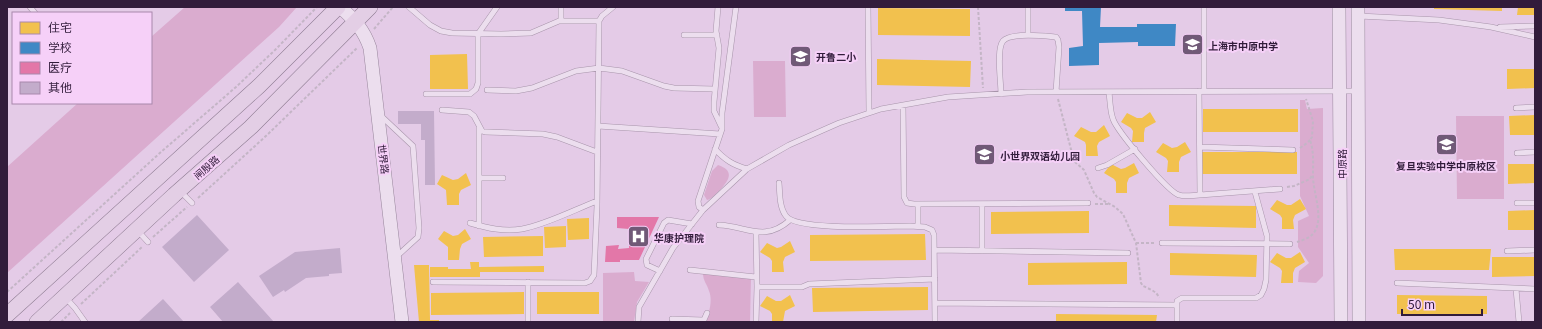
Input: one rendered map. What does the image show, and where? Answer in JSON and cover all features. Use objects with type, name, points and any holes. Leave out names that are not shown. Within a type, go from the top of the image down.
[{"type":"main road","name":"世界路","points":[[339,7],[356,22],[367,38],[370,48],[396,258],[402,322]]},
{"type":"main road","points":[[7,315],[259,86],[339,7]]},
{"type":"main road","name":"闸殷路","points":[[37,322],[179,190],[251,127],[370,7]]},
{"type":"main road","name":"中原路","points":[[1339,7],[1341,90],[1341,322]]},
{"type":"main road","name":"中原路","points":[[1358,11],[1359,322]]},
{"type":"lane","points":[[409,7],[430,25],[441,31],[452,33],[478,34],[532,32],[562,21],[599,21]]},
{"type":"lane","points":[[426,94],[470,94],[476,89],[478,83],[478,34],[497,7]]},
{"type":"lane","points":[[561,7],[562,21]]},
{"type":"lane","points":[[433,282],[585,283],[590,281],[594,275],[597,201],[599,21],[602,16],[614,7]]},
{"type":"lane","points":[[718,7],[717,35],[719,48],[714,89],[714,111],[721,131]]},
{"type":"lane","points":[[703,210],[699,207],[698,202],[721,131],[736,7]]},
{"type":"lane","points":[[868,7],[869,112]]},
{"type":"lane","points":[[1028,7],[1028,35]]},
{"type":"lane","points":[[1200,195],[1204,7]]},
{"type":"lane","points":[[1358,11],[1491,27],[1535,37]]},
{"type":"lane","points":[[1491,27],[1535,26]]},
{"type":"lane","points":[[684,35],[717,35]]},
{"type":"lane","points":[[1001,94],[1000,48],[1003,41],[1008,37],[1028,35],[1056,37],[1058,40],[1059,47],[1056,92]]},
{"type":"lane","points":[[487,90],[516,91],[532,88],[576,71],[599,68],[622,71],[664,86],[674,88],[714,89]]},
{"type":"lane","points":[[638,322],[639,306],[673,248],[703,210],[747,169],[789,145],[838,123],[881,108],[948,97],[1027,92],[1358,90]]},
{"type":"lane","points":[[1109,92],[1112,118],[1121,134],[1170,189],[1178,195],[1254,192],[1280,189]]},
{"type":"lane","points":[[903,105],[904,197],[907,203],[1088,203]]},
{"type":"lane","points":[[1516,108],[1535,107]]},
{"type":"lane","points":[[442,110],[469,112],[474,116],[482,131],[489,133],[542,134],[557,137],[597,152]]},
{"type":"lane","points":[[378,114],[413,146],[419,228],[418,237],[396,258]]},
{"type":"lane","points":[[478,126],[479,226]]},
{"type":"lane","points":[[598,126],[721,131]]},
{"type":"lane","points":[[1200,147],[1293,150]]},
{"type":"lane","points":[[715,149],[728,162],[735,166],[747,169]]},
{"type":"lane","points":[[1098,168],[1107,165],[1135,149]]},
{"type":"lane","points":[[1517,153],[1535,152]]},
{"type":"lane","points":[[479,178],[502,178]]},
{"type":"lane","points":[[779,183],[782,208],[785,215],[790,220],[821,226],[918,226],[932,230],[934,235],[935,322]]},
{"type":"lane","points":[[179,190],[192,203]]},
{"type":"lane","points":[[1177,322],[1177,301],[1182,298],[1256,298],[1261,296],[1266,280],[1267,236],[1254,192]]},
{"type":"lane","points":[[470,223],[503,230],[522,229],[597,201]]},
{"type":"lane","points":[[1517,203],[1535,203]]},
{"type":"lane","points":[[918,204],[918,226]]},
{"type":"lane","points":[[982,204],[982,251]]},
{"type":"lane","points":[[660,271],[647,265],[646,259],[664,223],[668,220],[692,224]]},
{"type":"lane","points":[[719,225],[731,225],[756,232],[772,231],[782,227],[790,220]]},
{"type":"lane","points":[[136,230],[148,242]]},
{"type":"lane","points":[[756,232],[756,322]]},
{"type":"lane","points":[[1162,243],[1290,244]]},
{"type":"lane","points":[[934,250],[1128,253]]},
{"type":"lane","points":[[1507,250],[1535,250]]},
{"type":"lane","points":[[690,270],[756,277]]},
{"type":"lane","points":[[757,287],[802,287],[809,284],[935,279]]},
{"type":"lane","points":[[528,282],[528,322]]},
{"type":"lane","points":[[1397,283],[1535,289]]},
{"type":"lane","points":[[1516,289],[1519,322]]},
{"type":"lane","points":[[64,296],[76,308],[84,322]]},
{"type":"lane","points":[[935,303],[1177,305]]},
{"type":"lane","points":[[672,319],[703,321],[707,313]]},
{"type":"path","points":[[7,292],[161,152],[232,91],[317,7]]},
{"type":"path","name":"闸殷路","points":[[61,322],[273,130],[345,61],[393,7]]},
{"type":"path","points":[[978,7],[983,95]]},
{"type":"path","points":[[1293,150],[1301,147],[1310,140],[1312,136],[1313,121],[1306,102],[1305,91]]},
{"type":"path","points":[[1056,92],[1059,109],[1074,161],[1084,170],[1097,197],[1123,214],[1136,243],[1141,283],[1143,286],[1158,294],[1161,305]]},
{"type":"path","points":[[1290,244],[1309,238],[1315,231],[1318,223],[1318,213],[1312,174],[1313,153],[1310,140]]},
{"type":"path","points":[[1280,189],[1294,186],[1310,179],[1312,174]]},
{"type":"path","points":[[1088,203],[1109,204]]},
{"type":"path","points":[[1136,243],[1162,243]]},
{"type":"shaded area","points":[[185,7],[297,7],[279,27],[7,273],[7,167],[77,104],[152,104],[152,36]]},
{"type":"shaded area","points":[[753,61],[785,61],[786,117],[754,117]]},
{"type":"shaded area","points":[[1300,100],[1305,100],[1307,109],[1323,108],[1323,276],[1316,283],[1298,282],[1299,271],[1309,263],[1298,247],[1298,221],[1309,216],[1300,196]]},
{"type":"shaded area","points":[[1456,116],[1504,116],[1504,199],[1457,199]]},
{"type":"shaded area","points":[[718,165],[724,167],[729,173],[728,180],[720,190],[707,200],[704,195],[712,171]]},
{"type":"shaded area","points":[[634,272],[635,281],[649,282],[637,302],[634,322],[603,322],[603,273]]},
{"type":"shaded area","points":[[703,273],[751,277],[750,322],[705,322],[711,299]]},
{"type":"building: 住宅","points":[[1434,7],[1502,7],[1502,11],[1434,9]]},
{"type":"building: 住宅","points":[[1518,7],[1535,7],[1535,15],[1517,15]]},
{"type":"building: 住宅","points":[[878,8],[970,9],[970,36],[878,35]]},
{"type":"building: 住宅","points":[[467,54],[468,89],[430,89],[430,55]]},
{"type":"building: 住宅","points":[[877,59],[971,61],[970,87],[877,85]]},
{"type":"building: 住宅","points":[[1507,69],[1535,69],[1535,88],[1507,89]]},
{"type":"building: 住宅","points":[[1203,109],[1298,109],[1298,132],[1203,132]]},
{"type":"building: 住宅","points":[[1150,112],[1156,122],[1145,128],[1144,142],[1132,142],[1133,131],[1121,122],[1127,113],[1137,118],[1142,118]]},
{"type":"building: 住宅","points":[[1535,115],[1535,135],[1510,135],[1509,116]]},
{"type":"building: 住宅","points":[[1104,125],[1110,136],[1099,142],[1097,146],[1098,156],[1086,156],[1085,142],[1074,136],[1081,127],[1091,132],[1096,132]]},
{"type":"building: 住宅","points":[[1185,142],[1191,152],[1181,157],[1179,162],[1179,172],[1167,172],[1168,161],[1156,152],[1163,143],[1172,148]]},
{"type":"building: 住宅","points":[[1202,152],[1297,152],[1297,174],[1202,174]]},
{"type":"building: 住宅","points":[[1134,163],[1139,173],[1129,178],[1127,183],[1127,193],[1116,193],[1116,182],[1104,173],[1111,164],[1121,169]]},
{"type":"building: 住宅","points":[[1508,164],[1535,164],[1535,183],[1508,184]]},
{"type":"building: 住宅","points":[[466,173],[471,185],[461,190],[459,194],[459,205],[447,205],[446,190],[437,184],[442,175],[453,180],[458,179]]},
{"type":"building: 住宅","points":[[1300,199],[1306,209],[1295,215],[1293,220],[1294,229],[1282,229],[1282,218],[1270,209],[1277,200],[1287,205],[1291,205]]},
{"type":"building: 住宅","points":[[1169,205],[1256,206],[1256,228],[1169,226]]},
{"type":"building: 住宅","points":[[1535,210],[1535,230],[1508,230],[1508,211]]},
{"type":"building: 住宅","points":[[1089,211],[1089,233],[991,234],[991,212]]},
{"type":"building: 住宅","points":[[589,218],[589,239],[568,240],[567,219]]},
{"type":"building: 住宅","points":[[566,226],[566,247],[545,248],[544,227]]},
{"type":"building: 住宅","points":[[465,229],[471,239],[462,244],[459,260],[448,260],[448,247],[438,239],[444,231],[453,236],[458,235]]},
{"type":"building: 住宅","points":[[925,234],[926,260],[810,261],[810,235]]},
{"type":"building: 住宅","points":[[543,236],[543,256],[484,257],[483,237]]},
{"type":"building: 住宅","points":[[790,241],[795,252],[785,257],[783,262],[784,272],[772,272],[772,261],[760,252],[767,243],[777,248]]},
{"type":"building: 住宅","points":[[1394,249],[1491,249],[1489,270],[1395,270]]},
{"type":"building: 住宅","points":[[1300,252],[1305,262],[1295,268],[1293,273],[1293,283],[1281,283],[1282,271],[1270,262],[1277,253],[1286,258],[1291,258]]},
{"type":"building: 住宅","points":[[1170,253],[1257,255],[1256,277],[1170,275]]},
{"type":"building: 住宅","points":[[1492,257],[1535,257],[1535,276],[1492,277]]},
{"type":"building: 住宅","points":[[470,262],[479,262],[479,267],[544,266],[544,272],[480,272],[480,277],[430,277],[430,267],[471,269]]},
{"type":"building: 住宅","points":[[1127,262],[1127,284],[1028,285],[1028,263]]},
{"type":"building: 住宅","points":[[414,265],[429,265],[430,320],[439,320],[439,322],[419,322]]},
{"type":"building: 住宅","points":[[928,287],[928,310],[813,312],[812,288]]},
{"type":"building: 住宅","points":[[524,292],[524,314],[431,315],[431,293]]},
{"type":"building: 住宅","points":[[537,292],[599,292],[599,314],[537,314]]},
{"type":"building: 住宅","points":[[790,295],[795,306],[785,311],[783,322],[772,322],[772,314],[770,311],[760,306],[767,296],[776,301],[781,301]]},
{"type":"building: 住宅","points":[[1397,295],[1487,296],[1487,314],[1397,314]]},
{"type":"building: 住宅","points":[[1056,314],[1157,315],[1156,322],[1056,322]]},
{"type":"building: 学校","points":[[1065,7],[1101,7],[1100,27],[1137,27],[1137,24],[1176,24],[1175,46],[1138,46],[1138,42],[1099,43],[1099,65],[1069,66],[1069,48],[1083,46],[1082,11],[1065,11]]},
{"type":"building: 医疗","name":"华康护理院","points":[[617,217],[659,217],[639,260],[605,262],[606,246],[619,245],[618,249],[629,248],[629,229],[617,228]]},
{"type":"building: 其他","points":[[398,111],[434,111],[435,185],[425,185],[425,140],[421,140],[421,124],[398,124]]},
{"type":"building: 其他","points":[[197,215],[229,250],[194,282],[162,247]]},
{"type":"building: 其他","points":[[340,248],[342,273],[306,278],[285,292],[284,290],[273,297],[259,276],[295,252]]},
{"type":"building: 其他","points":[[238,282],[274,322],[223,322],[210,307]]},
{"type":"building: 其他","points":[[163,299],[184,322],[138,322]]},
{"type":"place","name":"上海市中原中学","points":[[1192,45]]},
{"type":"place","name":"开鲁二小","points":[[800,56]]},
{"type":"place","name":"复旦实验中学中原校区","points":[[1446,145]]},
{"type":"place","name":"小世界双语幼儿园","points":[[985,155]]},
{"type":"place","name":"华康护理院","points":[[639,237]]}]
